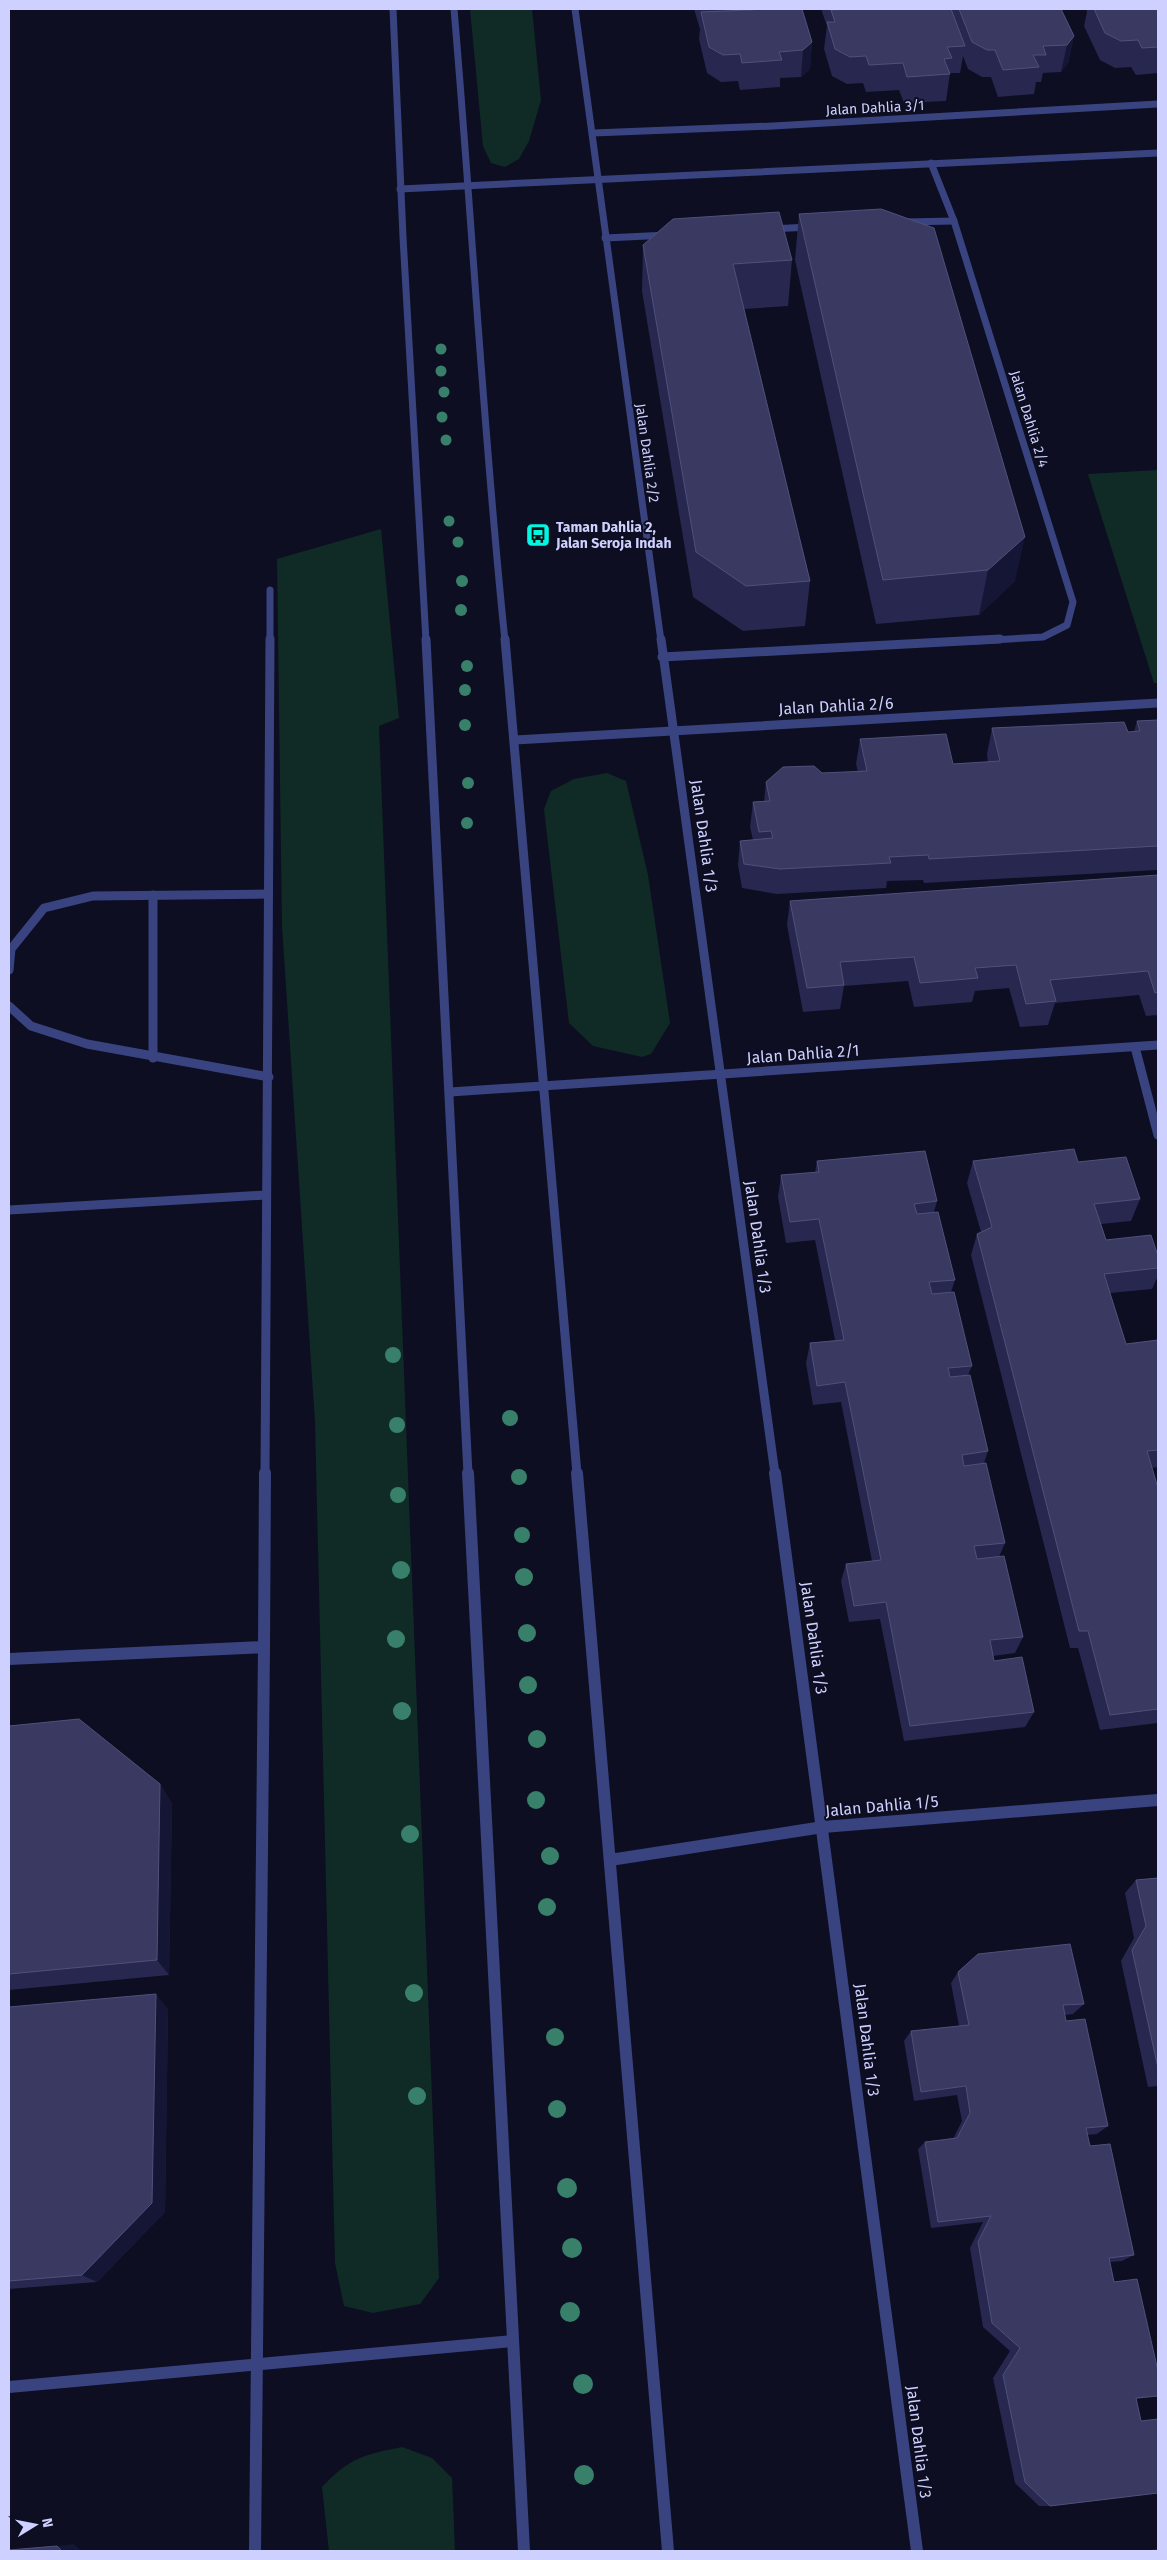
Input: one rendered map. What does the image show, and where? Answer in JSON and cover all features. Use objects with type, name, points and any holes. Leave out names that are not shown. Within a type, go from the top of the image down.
[{"type":"street","points":[[393,9],[400,189],[436,802],[524,2551]]},
{"type":"street","points":[[454,9],[469,185],[494,538],[515,740],[668,2551]]},
{"type":"street","name":"Jalan Dahlia 2/2","points":[[575,9],[594,133],[605,238],[673,731]]},
{"type":"street","name":"Jalan Dahlia 3/1","points":[[594,133],[773,126],[1158,104]]},
{"type":"street","points":[[400,189],[1158,153]]},
{"type":"street","name":"Jalan Dahlia 2/4","points":[[662,657],[1044,637],[1067,624],[1073,602],[954,221],[930,163]]},
{"type":"street","points":[[895,223],[954,221]]},
{"type":"street","points":[[765,230],[815,227]]},
{"type":"street","points":[[605,238],[675,234]]},
{"type":"street","points":[[255,2551],[264,1647],[270,590]]},
{"type":"street","name":"Jalan Dahlia 2/6","points":[[515,740],[1158,702]]},
{"type":"street","name":"Jalan Dahlia 1/3","points":[[673,731],[823,1827],[917,2551]]},
{"type":"street","points":[[9,970],[11,949],[44,908],[94,896],[268,894]]},
{"type":"street","points":[[153,895],[153,1058]]},
{"type":"street","points":[[9,1006],[31,1026],[87,1044],[153,1058],[268,1077]]},
{"type":"street","name":"Jalan Dahlia 2/1","points":[[450,1092],[1158,1045]]},
{"type":"street","points":[[1134,1047],[1158,1135]]},
{"type":"street","points":[[9,1210],[266,1195]]},
{"type":"street","points":[[9,1659],[264,1647]]},
{"type":"street","name":"Jalan Dahlia 1/5","points":[[610,1860],[823,1827],[1158,1800]]},
{"type":"street","points":[[9,2387],[513,2341]]},
{"type":"green space","points":[[470,9],[532,9],[541,100],[529,141],[519,159],[505,167],[491,163],[483,146]]},
{"type":"green space","points":[[1158,470],[1158,683],[1154,683],[1088,474]]},
{"type":"green space","points":[[381,529],[399,718],[379,726],[439,2278],[420,2304],[373,2313],[344,2306],[335,2263],[315,1422],[282,926],[277,559]]},
{"type":"green space","points":[[607,773],[626,781],[648,875],[670,1023],[651,1054],[642,1057],[593,1046],[569,1023],[544,809],[551,791],[574,779]]},
{"type":"green space","points":[[402,2447],[432,2458],[452,2478],[455,2551],[329,2551],[322,2487],[341,2469],[358,2459],[377,2452]]},
{"type":"building","points":[[802,9],[812,42],[803,50],[779,52],[782,60],[742,63],[740,54],[723,55],[709,47],[701,12]]},
{"type":"building","points":[[951,9],[965,46],[947,47],[952,58],[944,59],[950,74],[907,77],[903,63],[869,65],[866,56],[850,57],[835,49],[827,22],[835,22],[831,10]]},
{"type":"building","points":[[959,9],[1061,9],[1074,36],[1067,45],[1043,46],[1046,55],[1033,55],[1039,67],[1003,70],[995,50],[987,50],[972,42]]},
{"type":"building","points":[[1094,9],[1158,9],[1158,47],[1142,48],[1138,40],[1121,41],[1105,33]]},
{"type":"building","points":[[881,209],[934,228],[1025,537],[988,570],[883,580],[799,214]]},
{"type":"building","points":[[779,212],[792,260],[733,264],[810,581],[746,586],[696,552],[643,245],[673,219]]},
{"type":"building","points":[[1158,720],[1158,846],[929,859],[928,855],[889,857],[891,863],[780,869],[744,864],[740,841],[773,838],[771,831],[759,832],[753,802],[770,801],[766,782],[783,767],[814,766],[822,773],[867,771],[860,739],[946,734],[953,764],[1000,761],[992,728],[1124,722],[1128,732],[1140,731],[1137,721]]},
{"type":"building","points":[[1158,875],[1158,992],[1155,993],[1148,971],[1050,980],[1056,1001],[1026,1004],[1016,965],[975,968],[978,978],[920,983],[914,957],[840,962],[844,985],[807,988],[790,901]]},
{"type":"building","points":[[1074,1149],[1078,1162],[1126,1157],[1140,1199],[1094,1204],[1106,1240],[1151,1235],[1158,1256],[1158,1268],[1104,1274],[1126,1344],[1158,1340],[1158,1450],[1147,1451],[1158,1488],[1158,1709],[1110,1715],[1088,1631],[1079,1631],[977,1234],[992,1227],[973,1161]]},
{"type":"building","points":[[925,1151],[937,1201],[914,1204],[917,1214],[938,1212],[955,1280],[929,1282],[932,1294],[954,1292],[972,1366],[948,1368],[950,1377],[970,1375],[988,1451],[962,1455],[964,1466],[986,1463],[1005,1543],[974,1546],[977,1559],[1004,1556],[1023,1637],[990,1640],[994,1661],[1022,1657],[1034,1712],[910,1726],[886,1602],[854,1606],[846,1564],[881,1560],[845,1382],[817,1386],[810,1343],[844,1340],[819,1219],[790,1222],[781,1175],[819,1172],[817,1161]]},
{"type":"building","points":[[79,1719],[160,1784],[157,1960],[9,1974],[9,1726]]},
{"type":"building","points":[[1158,1878],[1158,2068],[1132,1950],[1146,1926],[1136,1880]]},
{"type":"building","points":[[1070,1944],[1084,2004],[1063,2005],[1066,2021],[1085,2019],[1108,2126],[1086,2128],[1090,2146],[1110,2144],[1134,2255],[1109,2258],[1114,2282],[1137,2279],[1158,2371],[1158,2396],[1136,2398],[1141,2421],[1158,2419],[1158,2493],[1050,2506],[1025,2482],[1003,2375],[1020,2348],[992,2323],[978,2242],[991,2216],[938,2222],[925,2142],[957,2138],[970,2113],[966,2086],[921,2092],[911,2031],[969,2025],[958,1972],[978,1954]]},
{"type":"building","points":[[156,1994],[152,2203],[82,2275],[9,2281],[9,2007]]},
{"type":"building","points":[[57,2546],[62,2551],[9,2551],[9,2550]]},
{"type":"place","name":"Taman Dahlia 2, Jalan Seroja Indah","points":[[538,535]]}]
